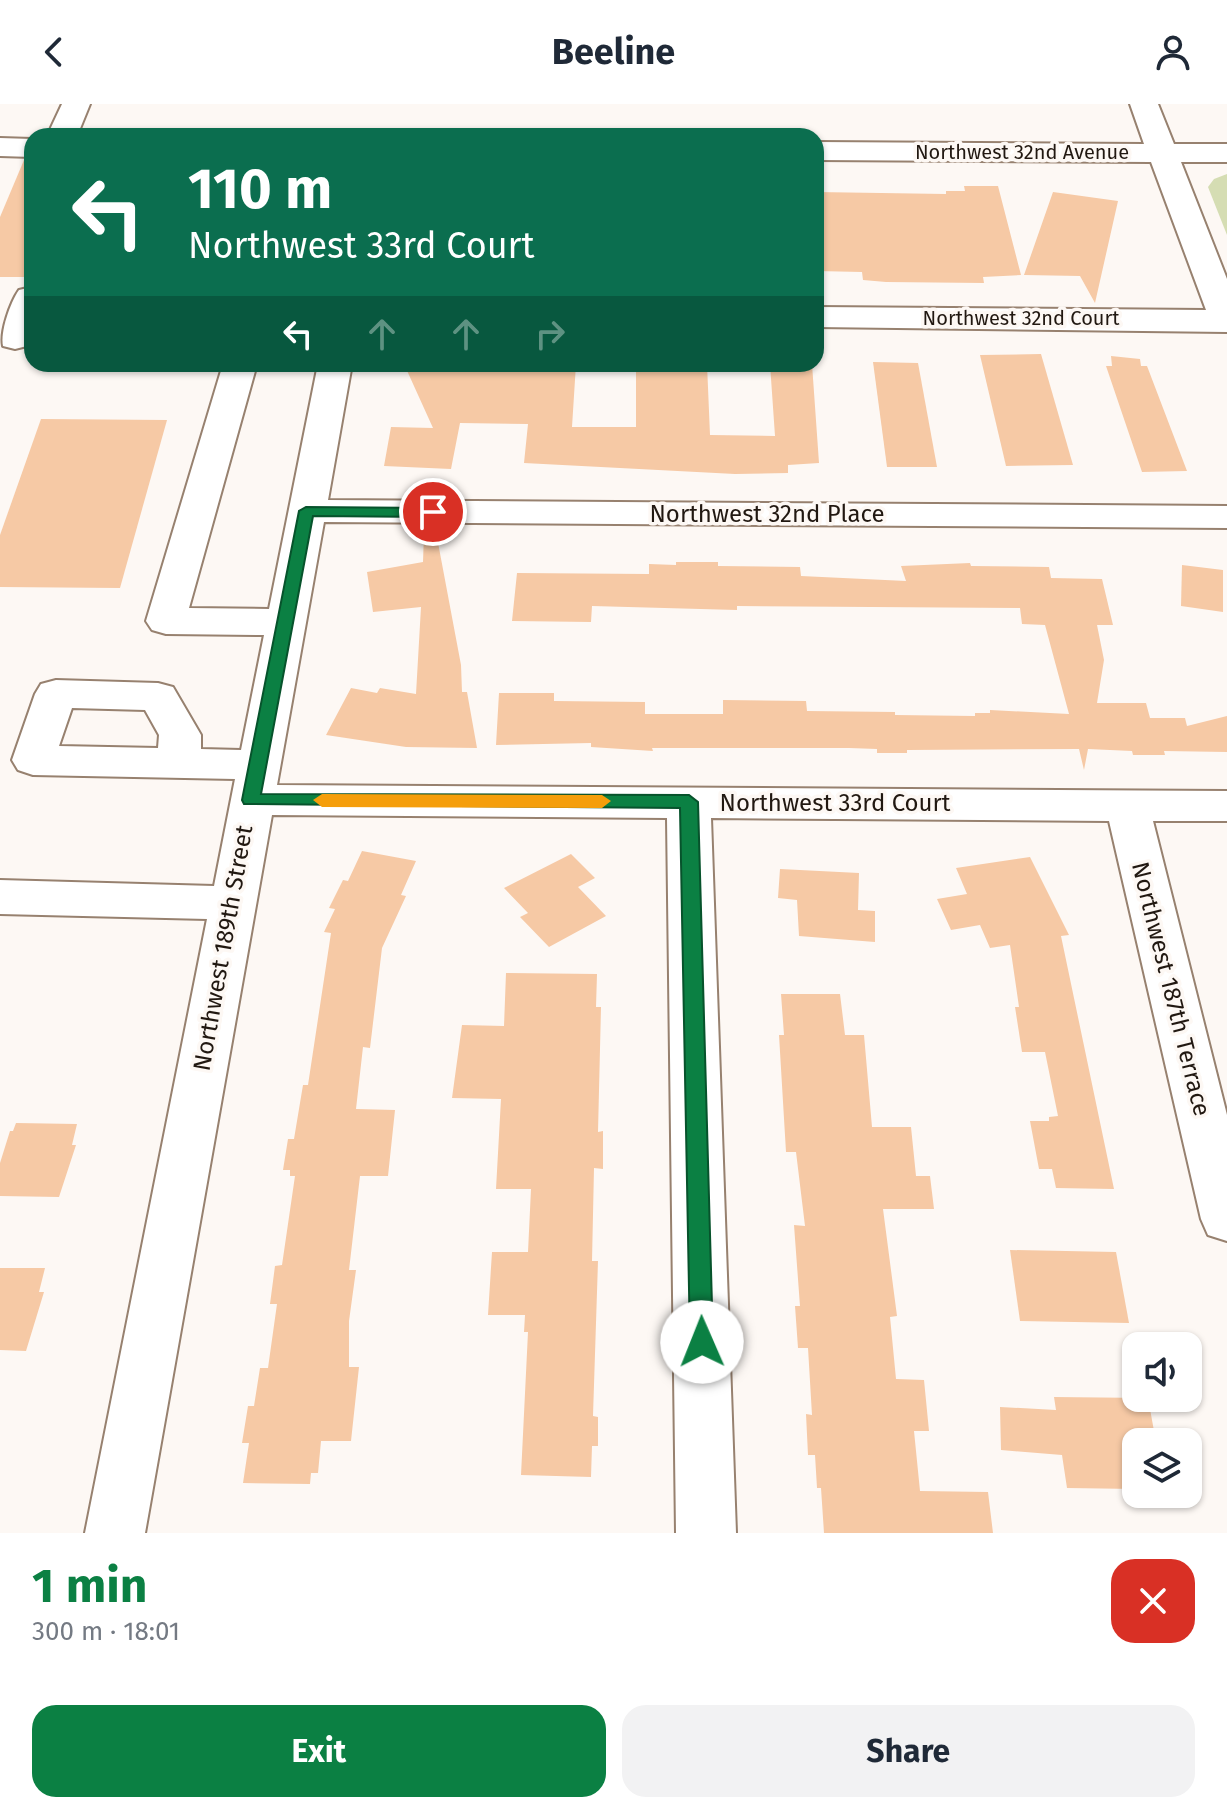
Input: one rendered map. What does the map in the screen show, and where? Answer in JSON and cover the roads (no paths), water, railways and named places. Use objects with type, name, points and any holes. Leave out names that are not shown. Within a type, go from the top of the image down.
[{"type":"street","points":[[66,128],[76,104]]},
{"type":"street","points":[[1144,104],[1227,321]]},
{"type":"street","points":[[0,147],[24,148]]},
{"type":"street","name":"Northwest 32nd Avenue","points":[[824,151],[1227,153]]},
{"type":"street","points":[[0,297],[24,297]]},
{"type":"street","name":"Northwest 32nd Court","points":[[824,317],[1227,321]]},
{"type":"street","points":[[16,339],[24,318]]},
{"type":"street","points":[[238,372],[166,621],[285,622]]},
{"type":"street","name":"Northwest 189th Street","points":[[115,1533],[333,372]]},
{"type":"street","name":"Northwest 32nd Place","points":[[306,511],[1227,517]]},
{"type":"street","name":"Northwest 33rd Court","points":[[179,764],[254,783],[689,802],[1227,806]]},
{"type":"street","points":[[689,802],[706,1533]]},
{"type":"street","name":"Northwest 187th Terrace","points":[[1127,805],[1227,1219]]},
{"type":"street","points":[[0,897],[232,903]]}]
